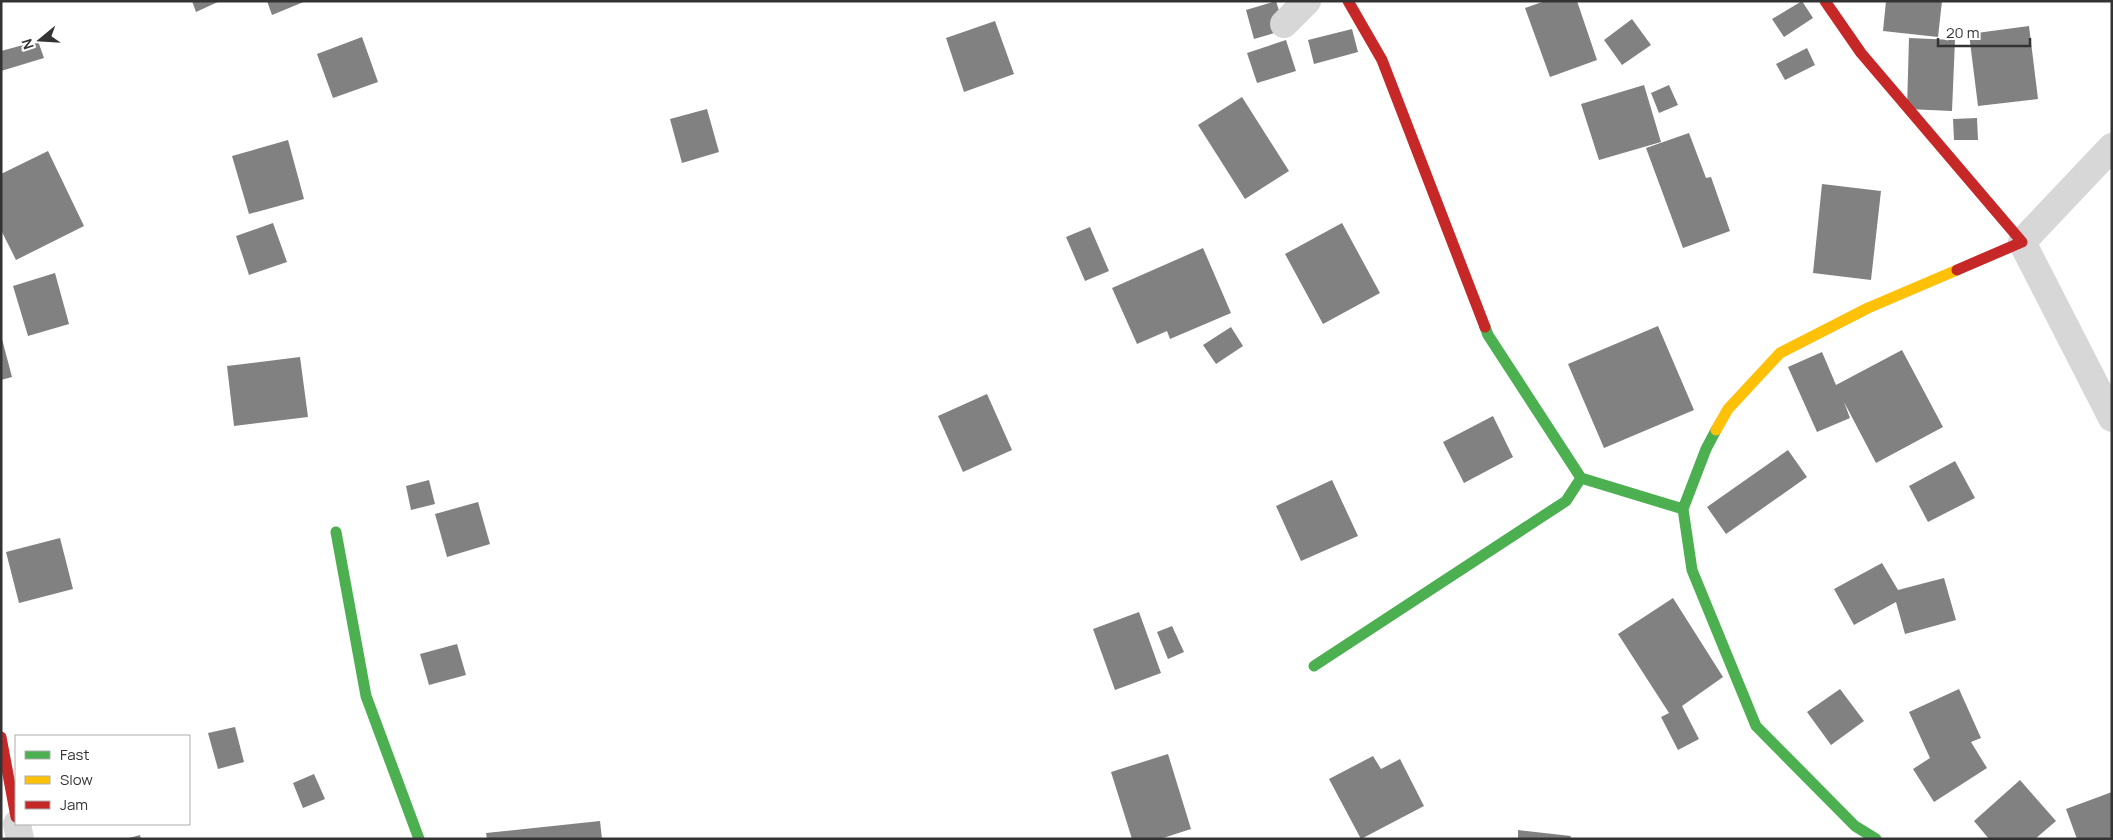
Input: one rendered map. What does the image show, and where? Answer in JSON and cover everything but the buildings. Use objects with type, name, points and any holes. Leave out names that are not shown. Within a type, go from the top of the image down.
[{"type":"street","points":[[1284,24],[1307,1]]},
{"type":"street","points":[[1348,1],[1382,60],[1488,335],[1581,478],[1682,509]]},
{"type":"street","points":[[1825,1],[1861,53],[2022,242],[2112,418]]},
{"type":"street","points":[[1876,839],[1855,826],[1756,726],[1692,570],[1682,509],[1706,449],[1728,409],[1780,353],[1868,308],[2022,242],[2112,147]]},
{"type":"street","points":[[1314,666],[1566,501],[1581,478]]},
{"type":"street","points":[[336,532],[366,696],[419,839]]},
{"type":"street","points":[[1,737],[15,813]]},
{"type":"street","points":[[17,825],[20,839]]},
{"type":"traffic: fast","points":[[1485,327],[1488,335],[1581,478],[1683,509]]},
{"type":"traffic: fast","points":[[1716,430],[1706,449],[1683,509],[1692,570],[1756,726],[1855,826],[1876,839]]},
{"type":"traffic: fast","points":[[1314,666],[1566,501],[1581,478]]},
{"type":"traffic: fast","points":[[336,532],[366,696],[419,839]]},
{"type":"traffic: slow","points":[[1716,430],[1728,409],[1780,353],[1868,308],[1957,270]]},
{"type":"traffic: jam","points":[[1348,1],[1382,60],[1485,327]]},
{"type":"traffic: jam","points":[[1825,1],[1861,53],[2022,242],[1957,270]]},
{"type":"traffic: jam","points":[[1,737],[15,812]]}]
